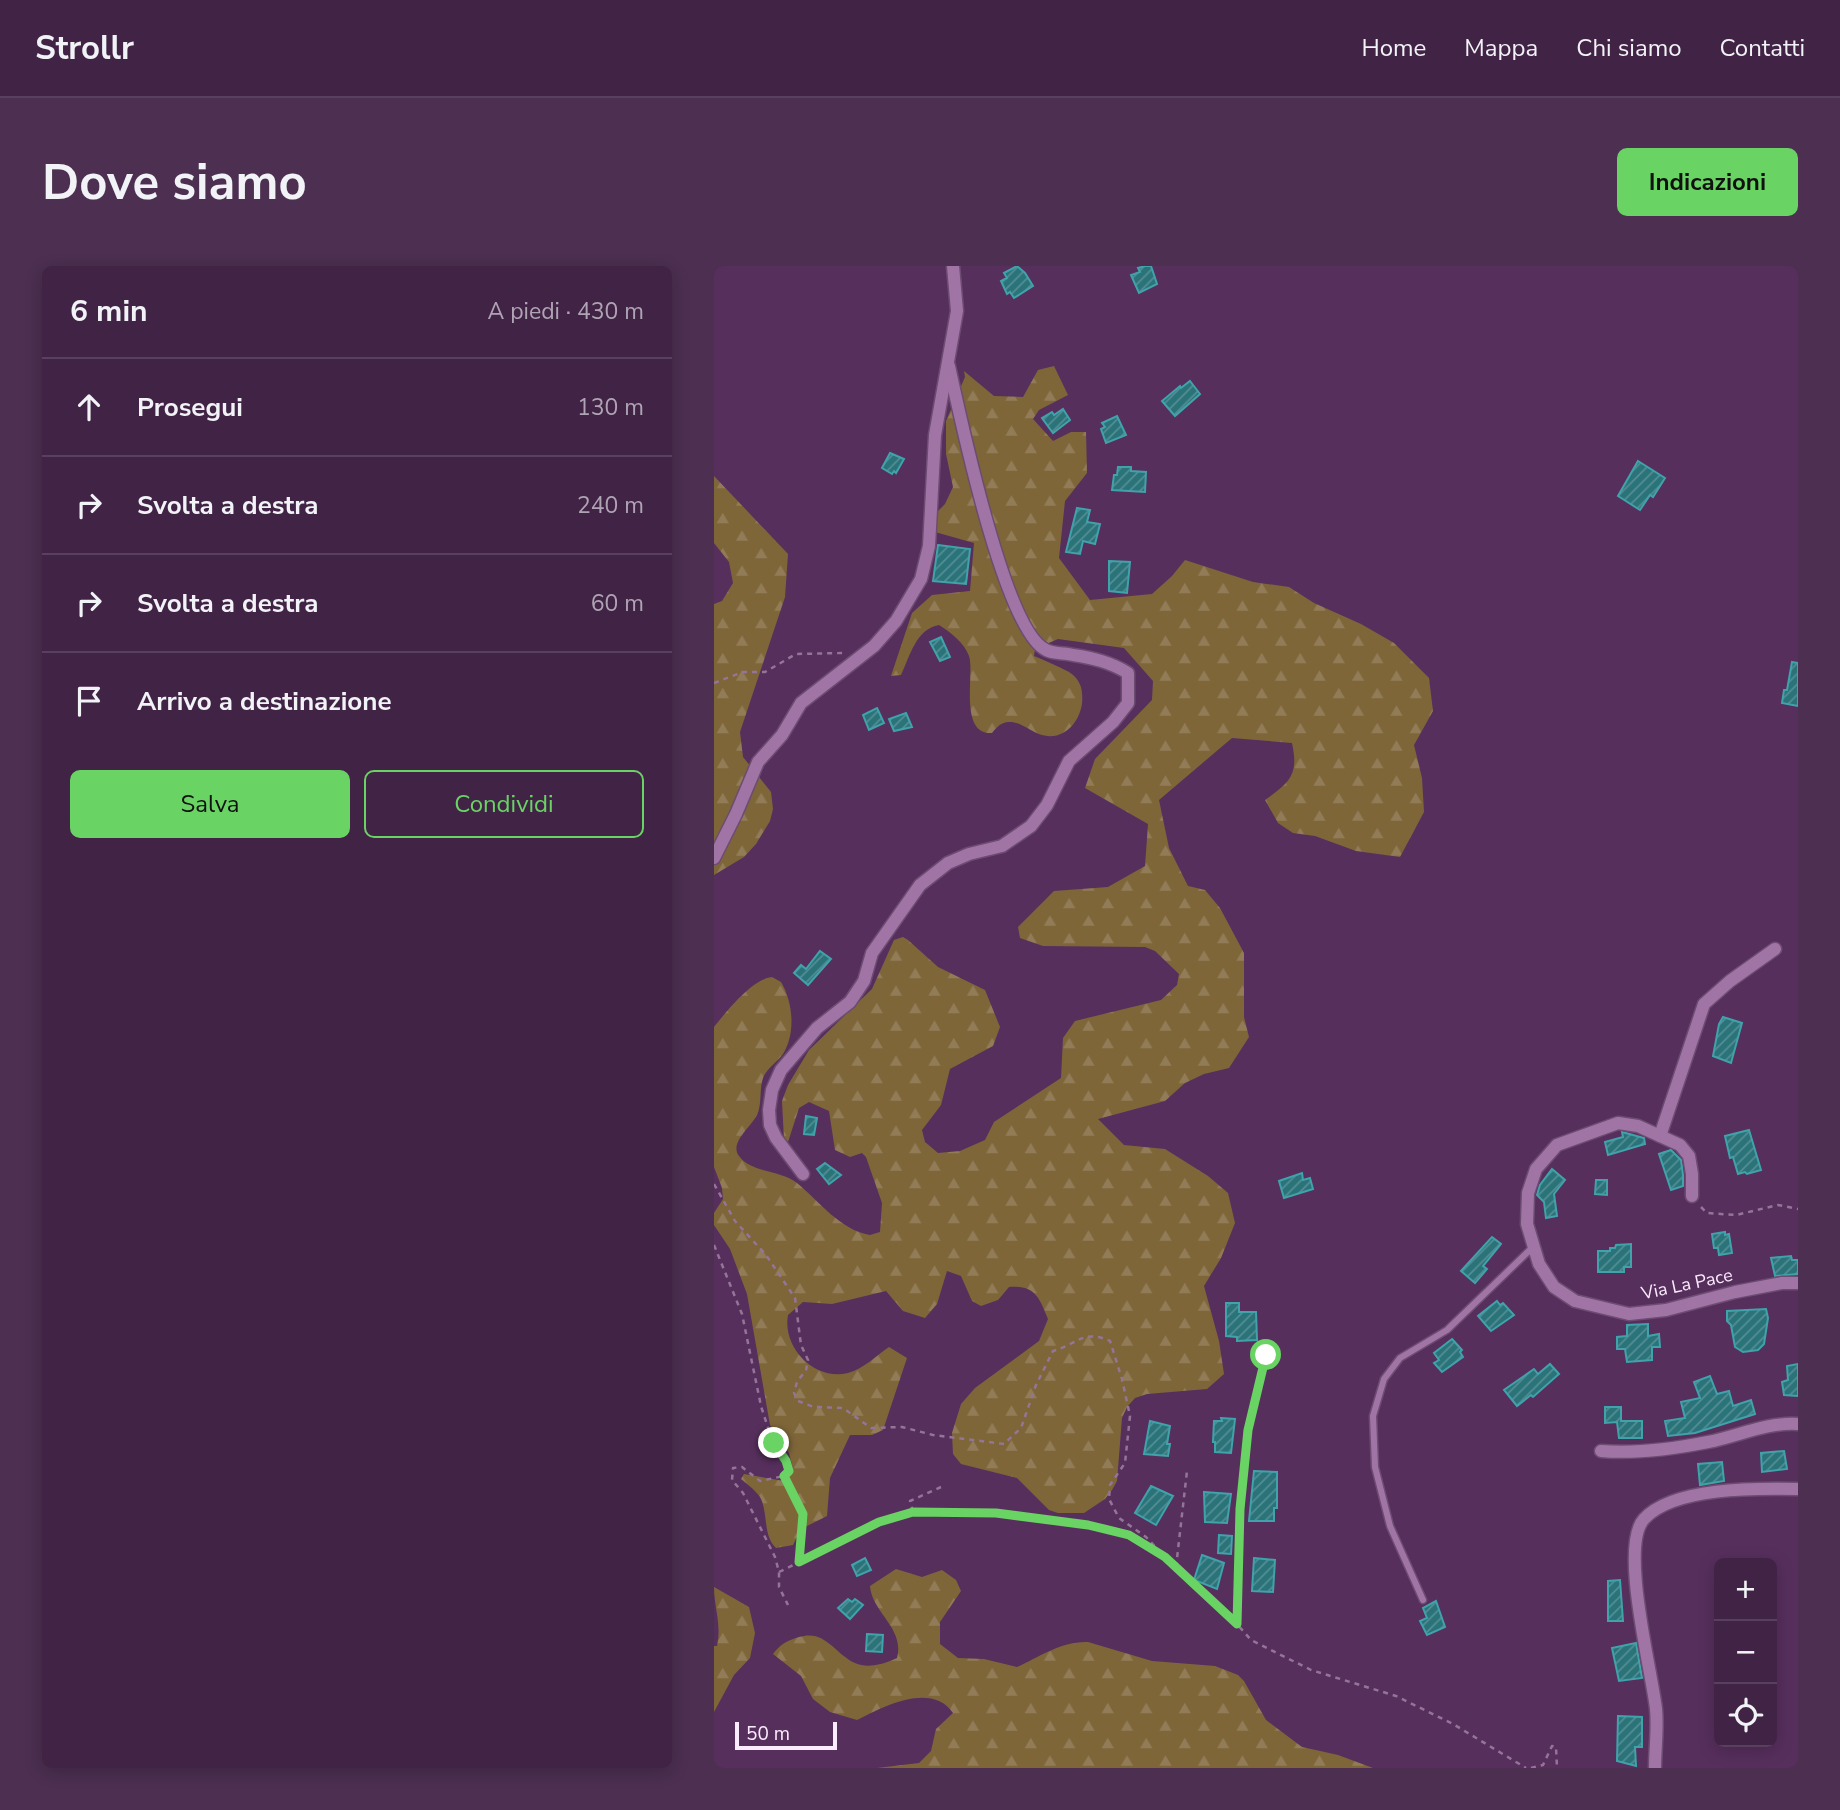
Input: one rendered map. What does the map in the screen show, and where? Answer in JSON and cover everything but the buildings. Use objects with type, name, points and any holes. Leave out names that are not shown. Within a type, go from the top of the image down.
[{"type":"street","points":[[714,858],[758,762],[782,735],[801,703],[874,646],[896,621],[921,579],[929,546],[935,435],[957,311],[953,266]]},
{"type":"street","points":[[803,1174],[776,1138],[770,1125],[772,1090],[781,1070],[817,1028],[850,1002],[864,981],[872,953],[920,885],[948,863],[969,854],[1002,846],[1031,826],[1047,805],[1069,761],[1113,722],[1128,703],[1128,673],[1113,664],[1090,657],[1047,651],[1035,642],[1024,627],[997,553],[971,468],[949,366]]},
{"type":"street","points":[[1660,1136],[1704,1004],[1730,981],[1776,949]]},
{"type":"street","name":"Via La Pace","points":[[1692,1196],[1689,1156],[1680,1145],[1638,1126],[1618,1123],[1557,1145],[1536,1169],[1528,1193],[1527,1224],[1539,1264],[1555,1287],[1575,1301],[1629,1314],[1666,1310],[1782,1283],[1798,1283]]},
{"type":"street","points":[[1601,1451],[1629,1453],[1710,1441],[1755,1428],[1798,1424]]},
{"type":"street","points":[[1655,1768],[1656,1710],[1640,1626],[1635,1534],[1642,1521],[1657,1508],[1672,1501],[1734,1489],[1798,1489]]},
{"type":"lane","points":[[1423,1600],[1390,1526],[1375,1467],[1373,1416],[1384,1379],[1400,1359],[1447,1330],[1533,1247]]},
{"type":"path","points":[[714,683],[743,672],[765,672],[796,654],[864,654]]},
{"type":"path","points":[[714,1184],[735,1221],[766,1255],[795,1298],[801,1345],[808,1360],[794,1393],[798,1401],[814,1407],[843,1408],[871,1428],[902,1427],[933,1435],[1004,1444],[1021,1428],[1036,1385],[1053,1351],[1067,1347],[1082,1336],[1096,1335],[1110,1341],[1130,1416],[1125,1463],[1110,1485],[1109,1499],[1119,1518],[1146,1537],[1251,1640],[1311,1670],[1396,1696],[1452,1724],[1528,1768],[1543,1765],[1552,1746],[1556,1747],[1557,1768]]},
{"type":"path","points":[[1692,1196],[1707,1213],[1736,1215],[1778,1205],[1798,1209]]},
{"type":"path","points":[[714,1245],[742,1314],[761,1406],[774,1443],[789,1471],[784,1476],[760,1481],[742,1467],[733,1468],[732,1480],[743,1493],[775,1557],[779,1587],[788,1605]]},
{"type":"path","points":[[1237,1624],[1240,1509],[1248,1430],[1266,1355]]},
{"type":"path","points":[[1176,1567],[1187,1471]]},
{"type":"path","points":[[784,1476],[803,1514],[799,1562]]},
{"type":"path","points":[[913,1512],[910,1501],[941,1487]]},
{"type":"path","points":[[779,1572],[879,1522],[913,1512],[996,1513],[1088,1525],[1129,1535],[1165,1557]]},
{"type":"green space","points":[[1054,366],[1068,395],[1039,410],[1033,419],[1053,441],[1071,432],[1086,432],[1087,473],[1065,501],[1059,558],[1090,600],[1152,594],[1185,560],[1253,582],[1289,587],[1314,603],[1361,624],[1394,643],[1429,678],[1433,711],[1414,745],[1422,778],[1424,812],[1400,857],[1356,851],[1315,836],[1293,833],[1278,823],[1265,800],[1290,777],[1294,763],[1292,743],[1232,738],[1159,800],[1169,848],[1188,886],[1205,890],[1220,908],[1244,953],[1244,1017],[1249,1037],[1229,1068],[1204,1074],[1185,1083],[1165,1101],[1098,1119],[1124,1145],[1165,1149],[1208,1176],[1228,1193],[1235,1223],[1221,1258],[1204,1286],[1219,1341],[1224,1374],[1207,1389],[1147,1394],[1135,1398],[1122,1418],[1117,1481],[1112,1490],[1105,1499],[1084,1513],[1058,1513],[1049,1510],[1017,1478],[961,1464],[953,1454],[952,1433],[961,1404],[975,1388],[1039,1341],[1048,1319],[1035,1294],[1025,1288],[1009,1287],[998,1300],[981,1306],[972,1301],[961,1276],[947,1271],[937,1304],[925,1318],[903,1311],[886,1291],[832,1304],[803,1302],[788,1315],[787,1327],[795,1350],[812,1367],[835,1374],[848,1373],[864,1366],[889,1347],[907,1358],[883,1430],[872,1435],[850,1435],[830,1478],[827,1516],[801,1529],[793,1545],[776,1548],[767,1531],[761,1499],[741,1479],[744,1474],[784,1481],[793,1469],[789,1453],[770,1425],[747,1294],[730,1249],[714,1225],[714,1213],[723,1199],[714,1167],[714,1027],[740,997],[756,984],[772,977],[781,982],[790,1008],[790,1037],[783,1054],[763,1078],[759,1110],[739,1140],[737,1151],[744,1162],[797,1183],[830,1214],[849,1227],[870,1235],[880,1232],[882,1203],[866,1157],[862,1153],[850,1157],[835,1150],[829,1111],[809,1102],[799,1108],[788,1142],[784,1139],[782,1101],[788,1085],[809,1050],[872,989],[894,940],[903,937],[938,967],[985,990],[1000,1027],[993,1046],[950,1069],[941,1105],[922,1130],[925,1142],[938,1153],[960,1151],[985,1140],[994,1122],[1061,1078],[1063,1038],[1075,1021],[1161,1000],[1177,985],[1179,974],[1155,951],[1145,947],[1043,946],[1020,938],[1018,927],[1054,891],[1108,887],[1145,866],[1148,824],[1085,788],[1095,759],[1152,700],[1153,681],[1124,648],[1058,639],[1035,649],[1034,656],[1069,672],[1081,687],[1082,703],[1077,719],[1065,732],[1057,735],[1039,734],[1013,722],[1001,724],[992,733],[981,731],[971,714],[969,656],[960,642],[939,625],[919,638],[901,675],[891,676],[912,613],[932,595],[970,591],[974,543],[935,532],[938,511],[945,504],[953,487],[946,454],[946,421],[965,377],[964,371],[994,396],[1023,397],[1038,370]]},
{"type":"green space","points":[[714,476],[788,554],[785,597],[740,732],[743,757],[771,792],[773,809],[770,821],[756,844],[744,857],[714,875],[714,604],[722,601],[733,583],[729,562],[714,543]]},
{"type":"green space","points":[[896,1569],[922,1577],[942,1570],[956,1580],[961,1591],[940,1622],[940,1644],[958,1658],[984,1659],[1017,1667],[1060,1647],[1088,1642],[1152,1661],[1215,1666],[1238,1675],[1266,1720],[1302,1747],[1338,1755],[1373,1768],[877,1768],[919,1763],[931,1751],[936,1729],[953,1713],[944,1704],[933,1699],[920,1698],[893,1704],[857,1720],[830,1712],[813,1699],[801,1676],[773,1654],[787,1641],[808,1635],[823,1639],[860,1665],[876,1665],[897,1658],[896,1638],[872,1596],[870,1586]]},
{"type":"green space","points":[[714,1587],[749,1607],[755,1633],[750,1658],[734,1675],[714,1712],[714,1646],[717,1646],[719,1631]]},
{"type":"route","points":[[774,1443],[786,1461],[789,1471],[784,1476],[803,1514],[799,1562],[879,1522],[913,1512],[996,1513],[1088,1525],[1129,1535],[1165,1557],[1237,1624],[1240,1509],[1248,1430],[1266,1355]]}]
